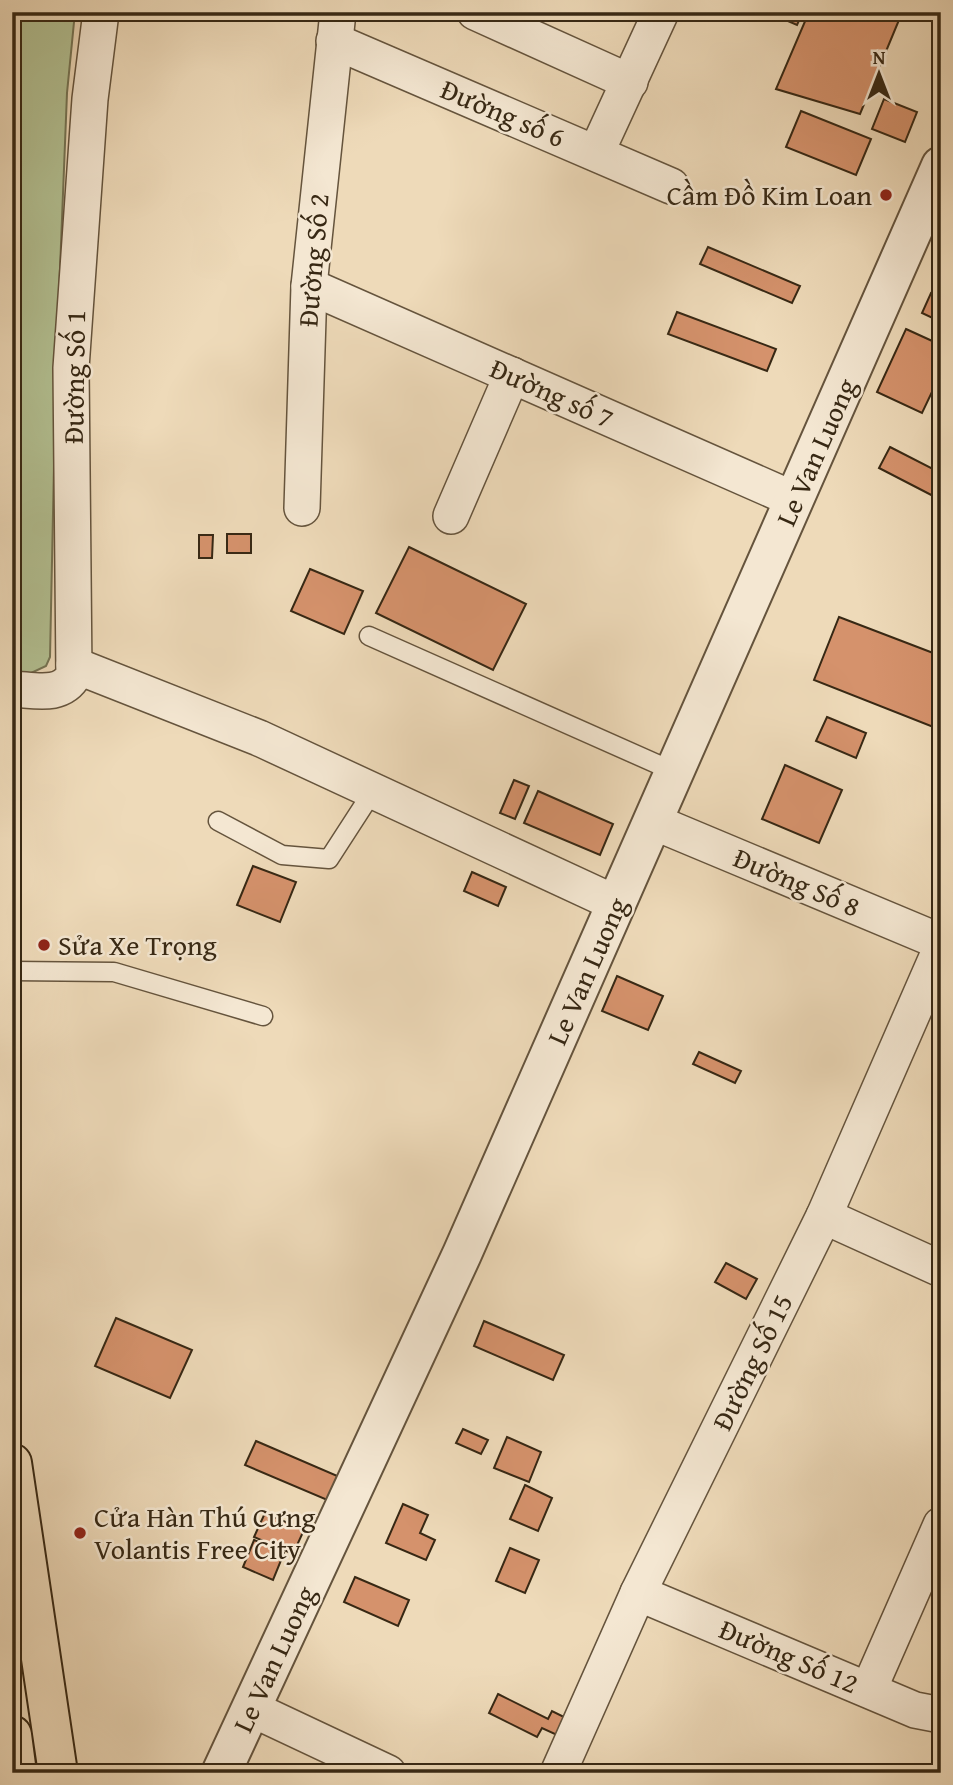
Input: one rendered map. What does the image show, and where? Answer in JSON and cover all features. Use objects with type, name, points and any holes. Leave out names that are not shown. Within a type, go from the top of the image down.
[{"type":"main road","points":[[12,1463],[56,1758]]},
{"type":"main road","points":[[12,1735],[17,1773]]},
{"type":"street","name":"Đường Số 1","points":[[74,665],[71,368],[90,99],[101,12]]},
{"type":"street","points":[[475,12],[629,82]]},
{"type":"street","points":[[596,153],[661,12]]},
{"type":"street","name":"Đường số 6","points":[[336,27],[596,153],[671,186]]},
{"type":"street","name":"Đường Số 2","points":[[302,508],[309,286],[336,27]]},
{"type":"street","name":"Le Van Luong","points":[[221,1772],[461,1254],[654,822],[941,166]]},
{"type":"street","name":"Đường số 7","points":[[309,286],[796,500]]},
{"type":"street","points":[[451,516],[512,375]]},
{"type":"street","points":[[12,689],[56,691],[69,684],[74,665],[259,738],[617,904]]},
{"type":"street","name":"Đường Số 8","points":[[654,822],[941,942]]},
{"type":"street","name":"Đường Số 15","points":[[558,1773],[638,1592],[824,1216],[941,948]]},
{"type":"street","points":[[824,1216],[941,1269]]},
{"type":"street","points":[[869,1689],[941,1525]]},
{"type":"street","name":"Đường Số 12","points":[[638,1592],[915,1710],[941,1715]]},
{"type":"street","points":[[252,1709],[388,1773]]},
{"type":"street","points":[[56,1758],[80,1773]]},
{"type":"lane","points":[[369,636],[675,772]]},
{"type":"lane","points":[[218,821],[282,855],[329,859],[373,791]]},
{"type":"lane","points":[[12,971],[114,972],[263,1016]]},
{"type":"green space","points":[[12,12],[75,12],[67,93],[56,370],[50,657],[46,666],[29,674],[12,673]]},
{"type":"building","points":[[767,12],[803,12],[797,25]]},
{"type":"building","points":[[809,12],[880,12],[899,20],[860,114],[776,89]]},
{"type":"building","points":[[884,99],[917,112],[905,142],[872,129]]},
{"type":"building","points":[[801,111],[871,139],[856,175],[786,147]]},
{"type":"building","points":[[708,247],[800,286],[792,303],[700,264]]},
{"type":"building","points":[[931,293],[941,297],[941,322],[922,313]]},
{"type":"building","points":[[677,312],[776,349],[767,371],[668,334]]},
{"type":"building","points":[[906,329],[941,345],[941,373],[922,413],[877,392]]},
{"type":"building","points":[[890,447],[941,473],[941,500],[879,468]]},
{"type":"building","points":[[227,534],[251,534],[251,553],[227,553]]},
{"type":"building","points":[[199,535],[213,535],[212,558],[199,558]]},
{"type":"building","points":[[409,547],[526,604],[493,670],[376,613]]},
{"type":"building","points":[[310,569],[363,591],[344,634],[291,611]]},
{"type":"building","points":[[839,617],[941,656],[941,730],[814,680]]},
{"type":"building","points":[[827,717],[866,733],[856,758],[816,741]]},
{"type":"building","points":[[785,765],[842,790],[819,843],[762,819]]},
{"type":"building","points":[[514,780],[529,786],[515,819],[500,813]]},
{"type":"building","points":[[538,791],[613,824],[600,855],[524,823]]},
{"type":"building","points":[[253,866],[296,882],[280,922],[237,905]]},
{"type":"building","points":[[472,872],[506,887],[498,906],[464,891]]},
{"type":"building","points":[[617,976],[663,996],[648,1030],[602,1011]]},
{"type":"building","points":[[699,1052],[741,1071],[735,1083],[693,1064]]},
{"type":"building","points":[[726,1263],[757,1279],[746,1299],[715,1282]]},
{"type":"building","points":[[116,1318],[192,1350],[170,1398],[95,1366]]},
{"type":"building","points":[[484,1321],[564,1355],[553,1380],[474,1346]]},
{"type":"building","points":[[463,1429],[488,1440],[481,1454],[456,1443]]},
{"type":"building","points":[[507,1437],[541,1452],[529,1482],[494,1468]]},
{"type":"building","points":[[256,1441],[342,1478],[332,1502],[245,1465]]},
{"type":"building","points":[[525,1485],[552,1498],[538,1531],[510,1519]]},
{"type":"building","points":[[403,1504],[428,1515],[420,1533],[435,1540],[426,1560],[386,1543]]},
{"type":"building","points":[[265,1513],[304,1530],[293,1554],[254,1537]]},
{"type":"building","points":[[254,1540],[284,1553],[273,1580],[243,1567]]},
{"type":"building","points":[[510,1548],[539,1560],[525,1593],[496,1581]]},
{"type":"building","points":[[355,1577],[409,1600],[398,1626],[344,1602]]},
{"type":"building","points":[[498,1694],[548,1719],[552,1711],[566,1718],[557,1735],[542,1728],[537,1737],[489,1713]]},
{"type":"place","name":"Cầm Đồ Kim Loan","points":[[886,195]]},
{"type":"place","name":"Sửa Xe Trọng","points":[[44,945]]},
{"type":"place","name":"Cửa Hàn Thú Cưng Volantis Free City","points":[[80,1533]]}]
